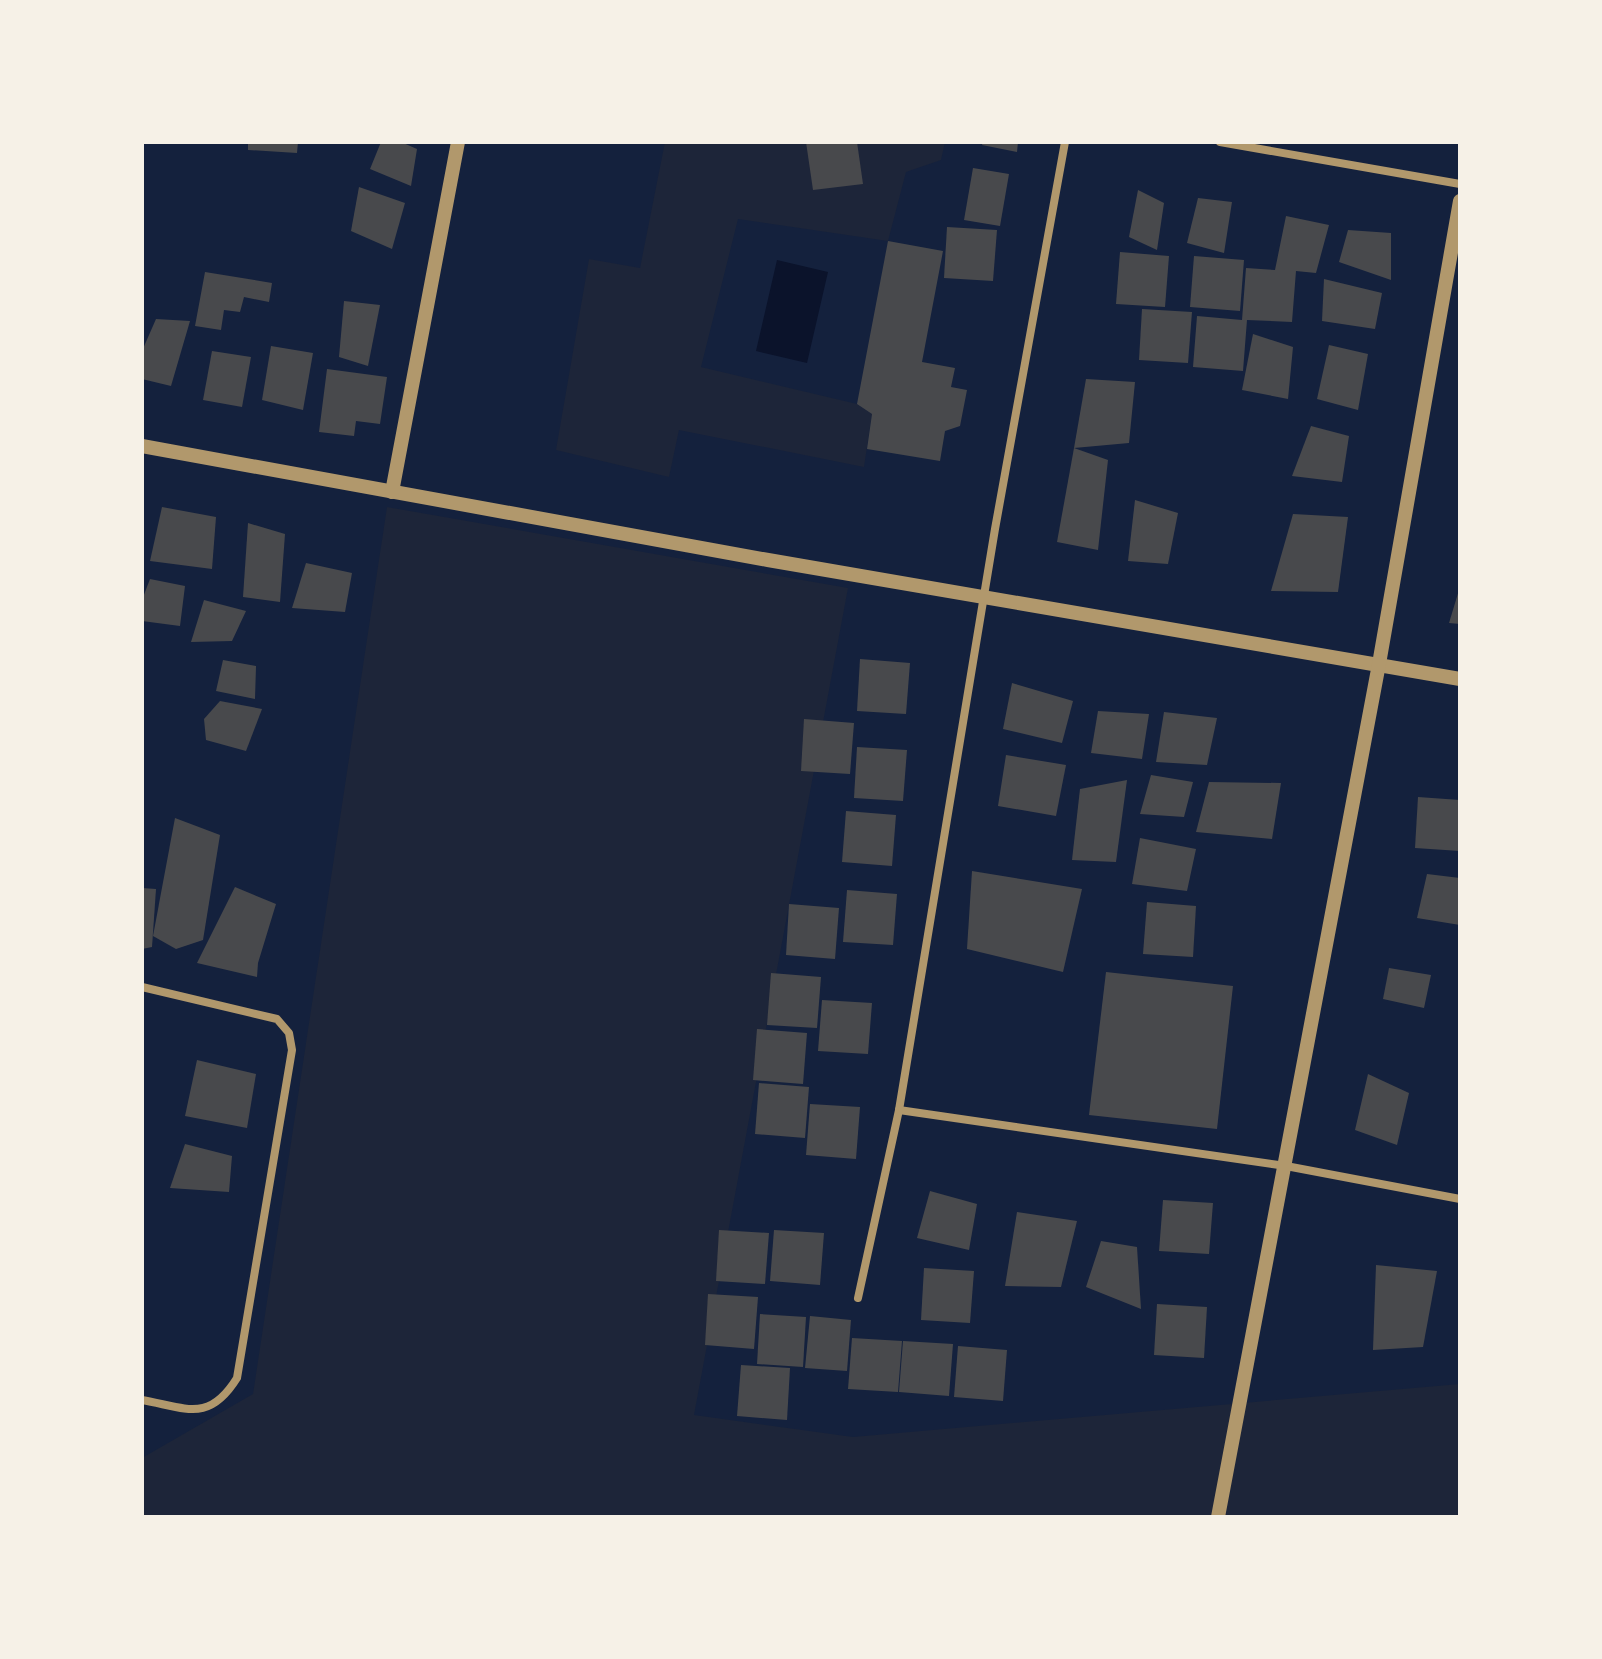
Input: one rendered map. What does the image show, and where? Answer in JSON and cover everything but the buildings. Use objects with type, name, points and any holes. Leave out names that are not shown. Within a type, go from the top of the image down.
[{"type":"street","points":[[392,492],[458,142]]},
{"type":"street","points":[[858,1298],[899,1110],[984,598],[1065,142]]},
{"type":"street","points":[[1220,142],[1460,184]]},
{"type":"street","points":[[1218,1517],[1379,664],[1460,201]]},
{"type":"street","points":[[142,446],[984,598],[1460,679]]},
{"type":"street","points":[[142,987],[277,1019],[289,1033],[292,1050],[237,1378],[225,1398],[203,1410],[142,1400]]},
{"type":"street","points":[[899,1110],[1286,1166],[1460,1199]]},
{"type":"shaded area","points":[[665,142],[945,142],[941,160],[906,172],[888,241],[738,219],[701,367],[857,404],[872,414],[864,467],[679,430],[669,477],[556,450],[589,259],[640,268]]},
{"type":"shaded area","points":[[777,260],[828,272],[807,363],[756,351]]},
{"type":"shaded area","points":[[387,507],[848,588],[694,1415],[853,1437],[1460,1384],[1460,1517],[142,1517],[142,1458],[253,1394]]}]
